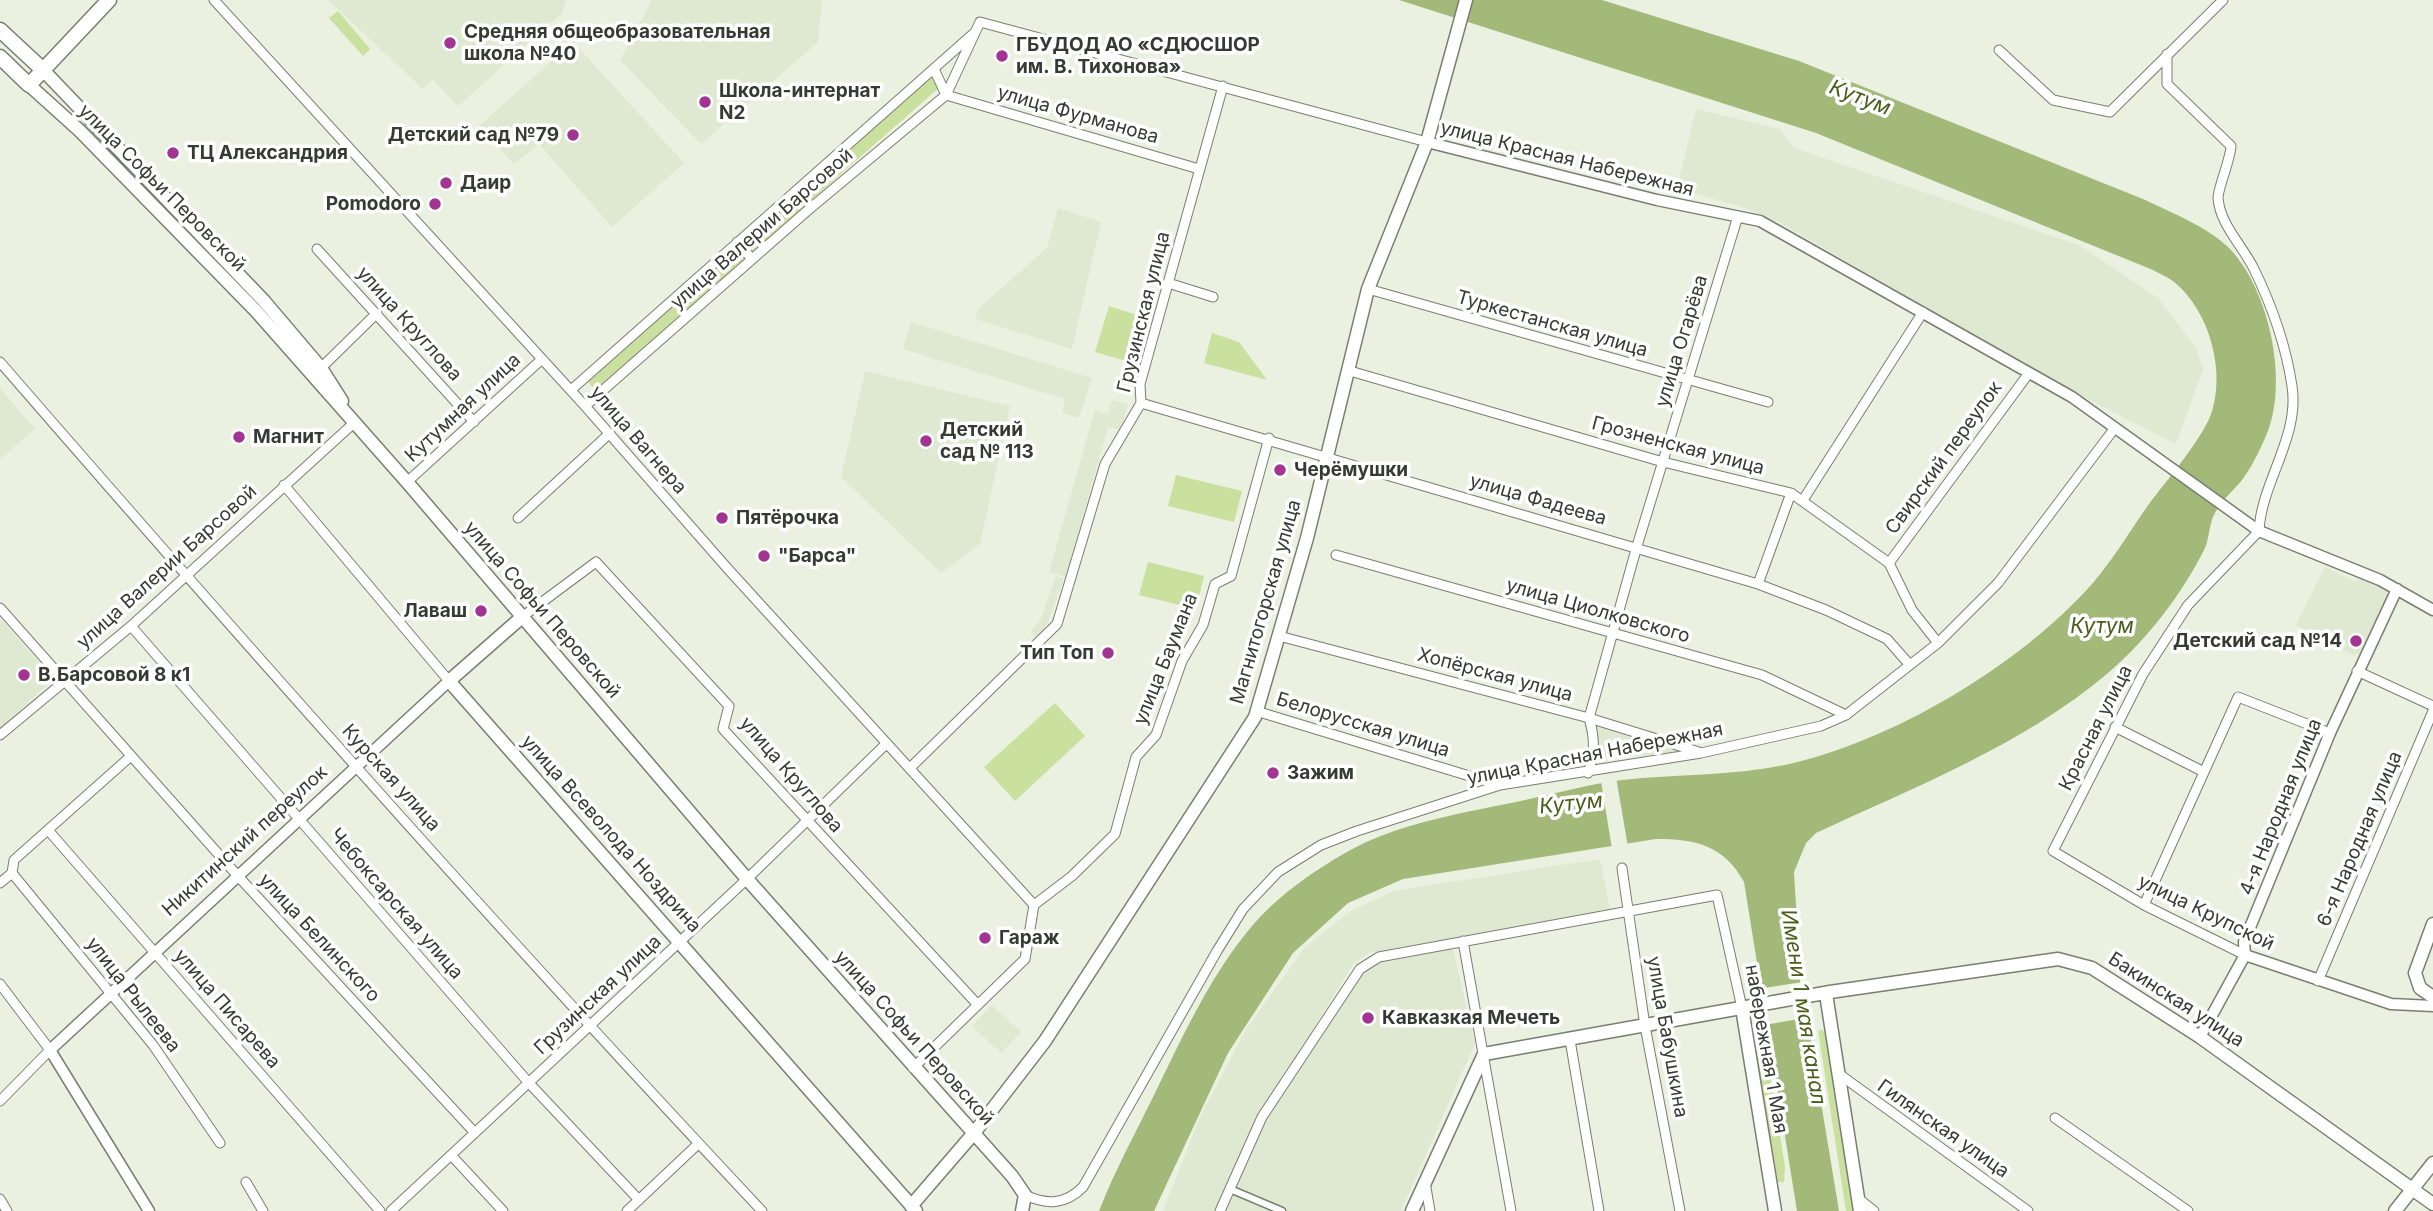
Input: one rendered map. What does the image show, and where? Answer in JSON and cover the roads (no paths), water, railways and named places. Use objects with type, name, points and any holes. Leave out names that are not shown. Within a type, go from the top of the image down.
[{"type":"main road","points":[[29,85],[110,0]]},
{"type":"main road","name":"Магнитогорская улица","points":[[911,1209],[1045,1041],[1256,711],[1279,636],[1350,371],[1368,289],[1427,142],[1466,0]]},
{"type":"main road","points":[[0,30],[43,70],[264,301],[321,368],[355,422]]},
{"type":"main road","name":"улица Софьи Перовской","points":[[0,57],[80,131],[256,311],[407,482],[747,879],[913,1068],[974,1133],[1025,1195]]},
{"type":"main road","name":"Никитинский переулок","points":[[449,681],[522,617]]},
{"type":"main road","name":"улица Всеволода Ноздрина","points":[[449,681],[681,942],[911,1209]]},
{"type":"main road","points":[[2433,924],[2414,973],[2420,988],[2433,997]]},
{"type":"main road","name":"Бакинская улица","points":[[1484,1054],[1820,995],[2058,959],[2092,968],[2200,1037],[2433,1204]]},
{"type":"main road","points":[[1820,995],[1839,1074],[1859,1205]]},
{"type":"main road","name":"набережная 1 Мая","points":[[1748,1008],[1775,1211]]},
{"type":"main road","points":[[1412,1211],[1484,1054]]},
{"type":"main road","points":[[2395,1211],[2433,1163]]},
{"type":"main road","points":[[1022,1211],[1025,1195]]},
{"type":"street","name":"улица Вагнера","points":[[214,0],[585,405],[727,569],[1034,905]]},
{"type":"street","points":[[1999,50],[2053,100],[2110,112],[2166,54],[2224,0]]},
{"type":"street","name":"улица Красная Набережная","points":[[975,32],[980,22],[1004,26],[1427,142],[1657,200],[1760,220],[2072,397],[2156,460],[2259,531],[2432,606]]},
{"type":"street","name":"улица Валерии Барсовой","points":[[570,390],[975,32]]},
{"type":"street","name":"улица Валерии Барсовой","points":[[585,405],[946,95],[975,32]]},
{"type":"street","points":[[2166,54],[2167,84],[2231,146],[2230,165],[2218,196],[2227,224],[2254,268],[2279,329],[2293,389],[2286,446],[2260,511],[2259,531]]},
{"type":"street","points":[[934,69],[946,95]]},
{"type":"street","name":"Грузинская улица","points":[[909,768],[1057,624],[1105,464],[1141,402],[1140,384],[1223,86]]},
{"type":"street","name":"улица Фурманова","points":[[946,95],[1199,169]]},
{"type":"street","name":"улица Огарёва","points":[[1589,718],[1637,546],[1738,216]]},
{"type":"street","points":[[737,243],[752,259]]},
{"type":"street","name":"улица Круглова","points":[[317,249],[474,422]]},
{"type":"street","points":[[1168,283],[1213,298]]},
{"type":"street","name":"Туркестанская улица","points":[[1368,289],[1768,402]]},
{"type":"street","points":[[1803,500],[1923,312]]},
{"type":"street","points":[[321,368],[377,313]]},
{"type":"street","name":"Кутумная улица","points":[[407,482],[542,359]]},
{"type":"street","name":"Курская улица","points":[[0,362],[185,576],[589,1027],[762,1211]]},
{"type":"street","name":"Грозненская улица","points":[[1350,371],[1663,462],[1791,493],[1889,564],[1912,610],[1938,643]]},
{"type":"street","name":"Свирский переулок","points":[[1889,564],[2029,373]]},
{"type":"street","name":"улица Фадеева","points":[[1141,402],[1269,438],[1325,458],[1637,546],[1758,584],[1826,610],[1886,639],[1909,664]]},
{"type":"street","name":"улица Валерии Барсовой","points":[[0,735],[131,626],[355,422]]},
{"type":"street","name":"улица Красная Набережная","points":[[1025,1195],[1053,1203],[1071,1199],[1083,1187],[1243,909],[1279,872],[1321,845],[1500,785],[1701,753],[1821,726],[1846,715],[1938,643],[1998,583],[2114,429]]},
{"type":"street","points":[[518,518],[610,433]]},
{"type":"street","name":"улица Баумана","points":[[1034,905],[1072,876],[1115,834],[1136,757],[1156,735],[1182,662],[1203,625],[1215,584],[1231,576],[1269,438]]},
{"type":"street","name":"улица Всеволода Ноздрина","points":[[284,485],[449,681]]},
{"type":"street","points":[[1758,584],[1791,493]]},
{"type":"street","name":"Красная улица","points":[[2053,851],[2143,674],[2188,605],[2259,531]]},
{"type":"street","name":"улица Циолковского","points":[[1336,555],[1762,674],[1846,715]]},
{"type":"street","name":"улица Круглова","points":[[522,617],[596,562],[729,706],[723,729],[805,821],[978,1005]]},
{"type":"street","name":"4-я Народная улица","points":[[2200,1037],[2245,955],[2244,942],[2330,733],[2397,589]]},
{"type":"street","name":"улица Белинского","points":[[0,608],[237,875],[475,1133]]},
{"type":"street","name":"Чебоксарская улица","points":[[131,626],[529,1083],[639,1200]]},
{"type":"street","name":"Хопёрская улица","points":[[1279,636],[1589,718],[1701,753]]},
{"type":"street","points":[[2357,671],[2433,708]]},
{"type":"street","name":"Никитинский переулок","points":[[0,1101],[50,1049],[153,952],[449,681]]},
{"type":"street","points":[[2144,905],[2238,697],[2330,733]]},
{"type":"street","name":"6-я Народная улица","points":[[2318,981],[2433,708]]},
{"type":"street","name":"Белорусская улица","points":[[1256,711],[1500,785]]},
{"type":"street","points":[[1588,773],[1593,758],[1594,735],[1589,718]]},
{"type":"street","points":[[2116,727],[2204,772]]},
{"type":"street","name":"Грузинская улица","points":[[391,1211],[681,942],[886,744]]},
{"type":"street","points":[[0,883],[12,873],[14,860],[131,756]]},
{"type":"street","name":"улица Писарева","points":[[48,830],[380,1211]]},
{"type":"street","name":"улица Крупской","points":[[2053,851],[2144,905],[2245,955],[2392,1004],[2433,1006]]},
{"type":"street","name":"улица Бабушкина","points":[[1622,868],[1645,1026],[1680,1211]]},
{"type":"street","name":"улица Рылеева","points":[[12,873],[153,1045],[220,1143]]},
{"type":"street","name":"набережная 1 Мая","points":[[1628,909],[1717,895],[1748,1008]]},
{"type":"street","points":[[913,1068],[1025,959],[1034,905]]},
{"type":"street","points":[[1220,1211],[1262,1117],[1360,969],[1379,957],[1628,909]]},
{"type":"street","points":[[1463,941],[1511,1211]]},
{"type":"street","points":[[0,984],[50,1049],[149,1211]]},
{"type":"street","points":[[1570,1040],[1599,1211]]},
{"type":"street","name":"Гилянская улица","points":[[1839,1074],[2028,1211]]},
{"type":"street","points":[[2055,1118],[2188,1211]]},
{"type":"street","points":[[627,1211],[698,1144]]},
{"type":"street","points":[[451,1155],[503,1211]]},
{"type":"street","points":[[1425,1181],[1430,1211]]},
{"type":"street","points":[[246,1182],[263,1211]]},
{"type":"street","points":[[1230,1189],[1282,1211]]},
{"type":"street","points":[[0,1199],[7,1211]]},
{"type":"street","points":[[1859,1205],[1874,1211]]},
{"type":"water","name":"Кутум","points":[[1399,0],[1602,0],[1799,61],[2143,199],[2189,221],[2211,233],[2230,249],[2256,289],[2272,340],[2276,392],[2272,417],[2255,460],[2216,512],[2205,548],[2196,565],[2150,631],[2108,673],[2040,722],[1967,763],[1816,833],[1806,843],[1794,872],[1800,1011],[1807,1018],[1839,1211],[1797,1211],[1744,882],[1718,852],[1696,843],[1656,839],[1403,879],[1348,903],[1293,953],[1228,1053],[1154,1211],[1099,1211],[1214,979],[1260,917],[1300,882],[1366,842],[1410,826],[1610,782],[1785,765],[1867,739],[1951,697],[2028,644],[2092,584],[2198,439],[2210,417],[2215,400],[2216,363],[2206,326],[2187,294],[2172,280],[2153,270],[1816,133]]},
{"type":"place","name":"Средняя общеобразовательная школа №40","points":[[450,43]]},
{"type":"place","name":"ГБУДОД АО «СДЮСШОР им. В. Тихонова»","points":[[1002,56]]},
{"type":"place","name":"Школа-интернат N2","points":[[705,102]]},
{"type":"place","name":"Детский сад №79","points":[[573,135]]},
{"type":"place","name":"ТЦ Александрия","points":[[173,153]]},
{"type":"place","name":"Даир","points":[[446,183]]},
{"type":"place","name":"Pomodoro","points":[[435,204]]},
{"type":"place","name":"Магнит","points":[[239,437]]},
{"type":"place","name":"Детский сад № 113","points":[[926,441]]},
{"type":"place","name":"Черёмушки","points":[[1280,470]]},
{"type":"place","name":"Пятёрочка","points":[[722,518]]},
{"type":"place","name":"\"Барса\"","points":[[764,556]]},
{"type":"place","name":"Лаваш","points":[[481,611]]},
{"type":"place","name":"Детский сад №14","points":[[2356,641]]},
{"type":"place","name":"Тип Топ","points":[[1108,653]]},
{"type":"place","name":"В.Барсовой 8 к1","points":[[24,675]]},
{"type":"place","name":"Зажим","points":[[1273,773]]},
{"type":"place","name":"Гараж","points":[[985,938]]},
{"type":"place","name":"Кавказкая Мечеть","points":[[1368,1018]]},
{"type":"water label","name":"Имени 1 мая канал","points":[[1803,1007]]}]
